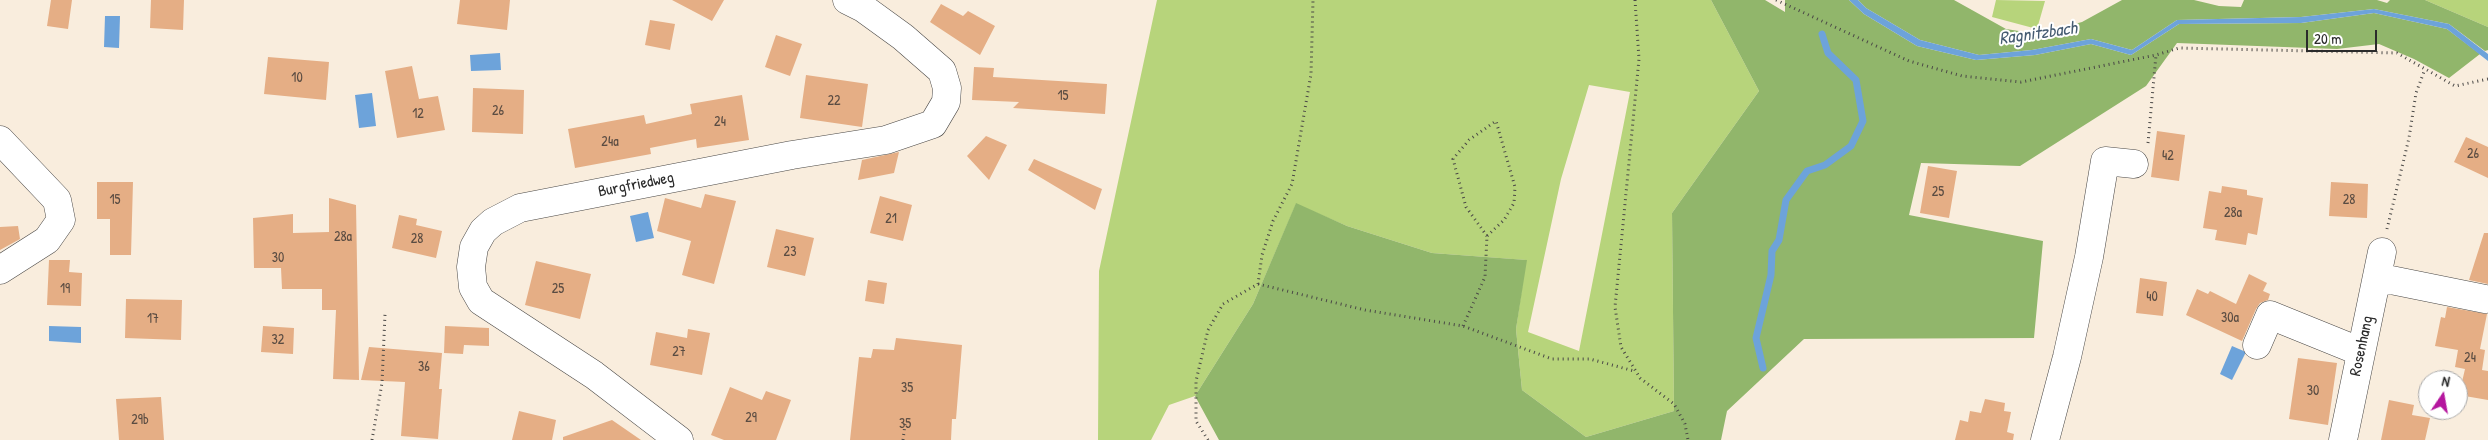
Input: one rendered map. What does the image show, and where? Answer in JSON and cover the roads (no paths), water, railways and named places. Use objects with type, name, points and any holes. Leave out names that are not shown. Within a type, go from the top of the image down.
[{"type":"street","name":"Burgfriedweg","points":[[679,440],[594,375],[481,301],[473,286],[471,268],[474,247],[483,231],[493,222],[520,208],[782,157],[886,140],[933,124],[946,102],[947,88],[942,71],[903,37],[863,8],[847,0]]},
{"type":"street","points":[[0,140],[57,200],[61,220],[47,240],[0,270]]},
{"type":"street","points":[[2045,440],[2067,357],[2089,257],[2105,161],[2134,164]]},
{"type":"street","name":"Rosenhang","points":[[2343,440],[2382,252]]},
{"type":"street","points":[[2376,282],[2391,280],[2485,299]]},
{"type":"street","points":[[2257,345],[2270,315],[2349,346],[2361,354]]},
{"type":"water","name":"Ragnitzbach","points":[[1849,0],[1858,0],[1866,8],[1920,40],[1979,55],[2032,50],[2091,39],[2132,50],[2177,20],[2301,17],[2374,9],[2449,24],[2488,54],[2488,61],[2447,29],[2374,13],[2301,23],[2179,24],[2131,55],[2091,44],[2035,55],[1976,60],[1917,46],[1864,14]]},
{"type":"water","points":[[105,16],[120,16],[119,48],[104,47]]},
{"type":"water","points":[[500,53],[501,70],[471,71],[470,55]]},
{"type":"water","points":[[372,93],[376,126],[359,128],[355,95]]},
{"type":"water","points":[[648,212],[654,238],[636,242],[630,216]]},
{"type":"water","points":[[49,326],[81,327],[81,343],[49,341]]},
{"type":"water","points":[[2232,346],[2246,352],[2232,380],[2220,374]]},
{"type":"waterway","points":[[1763,368],[1756,338],[1771,275],[1772,251],[1779,240],[1786,200],[1807,171],[1825,165],[1851,146],[1863,121],[1856,80],[1828,53],[1822,34]]}]
